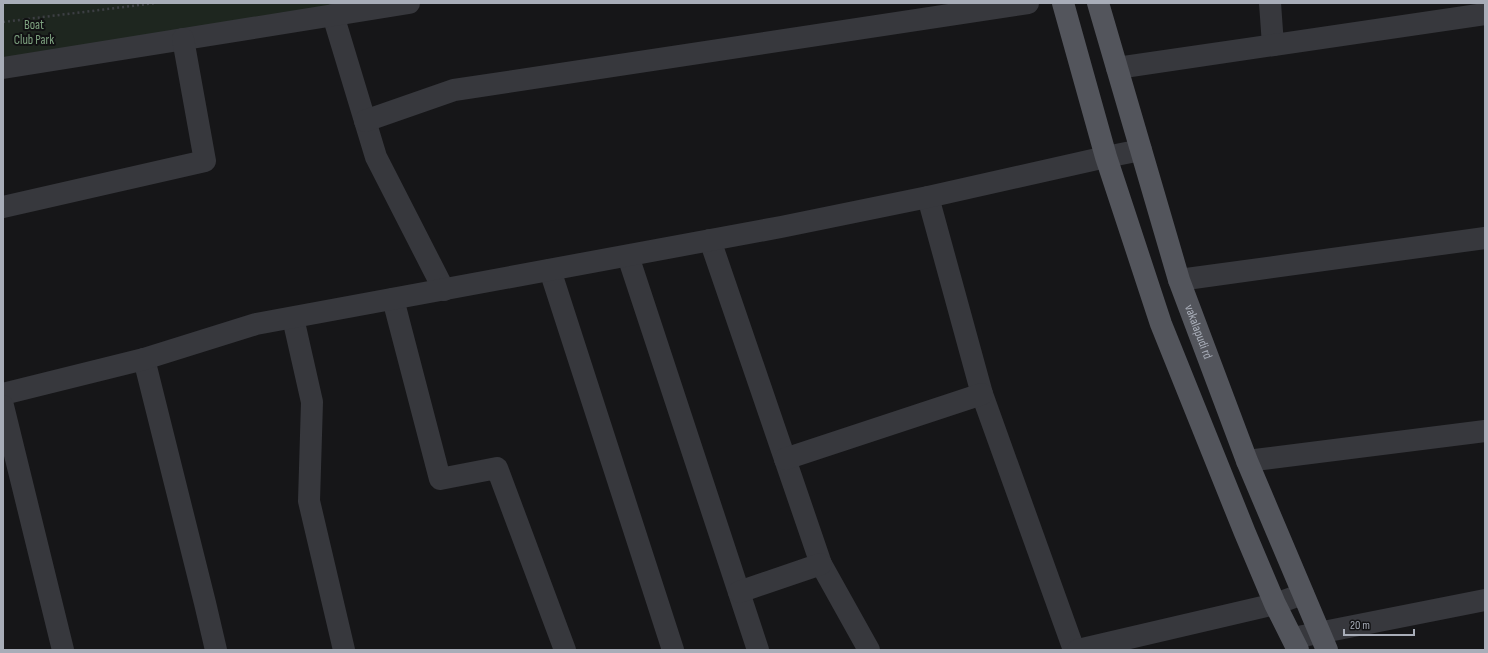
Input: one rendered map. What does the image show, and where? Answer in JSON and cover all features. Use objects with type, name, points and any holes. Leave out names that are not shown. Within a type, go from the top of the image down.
[{"type":"main road","points":[[1063,3],[1106,157],[1161,324],[1245,533],[1275,604],[1295,644]]},
{"type":"main road","name":"vakalapudi rd","points":[[1098,3],[1179,280],[1247,461],[1323,641]]},
{"type":"street","points":[[3,68],[409,3]]},
{"type":"street","points":[[365,121],[454,90],[1028,3]]},
{"type":"street","points":[[1270,3],[1273,45]]},
{"type":"street","points":[[1117,68],[1485,14]]},
{"type":"street","points":[[332,15],[376,157],[444,290]]},
{"type":"street","points":[[3,207],[205,161],[183,39]]},
{"type":"street","points":[[3,394],[144,359],[256,324],[710,240],[928,197],[1141,150]]},
{"type":"street","points":[[928,197],[982,394],[1074,650]]},
{"type":"street","points":[[1179,280],[1485,238]]},
{"type":"street","points":[[710,240],[821,564],[869,650]]},
{"type":"street","points":[[628,256],[758,650]]},
{"type":"street","points":[[550,270],[673,650]]},
{"type":"street","points":[[393,299],[440,479],[497,468],[565,650]]},
{"type":"street","points":[[293,318],[312,402],[309,501],[344,650]]},
{"type":"street","points":[[144,359],[216,650]]},
{"type":"street","points":[[785,459],[982,394]]},
{"type":"street","points":[[3,406],[62,650]]},
{"type":"street","points":[[1247,461],[1485,431]]},
{"type":"street","points":[[739,592],[821,564]]},
{"type":"street","points":[[1078,650],[1116,646],[1275,604],[1303,594]]},
{"type":"street","points":[[1295,644],[1323,641],[1485,600]]},
{"type":"path","points":[[3,22],[156,3]]},
{"type":"green space","name":"Boat Club Park","points":[[3,3],[362,3],[3,67]]}]
